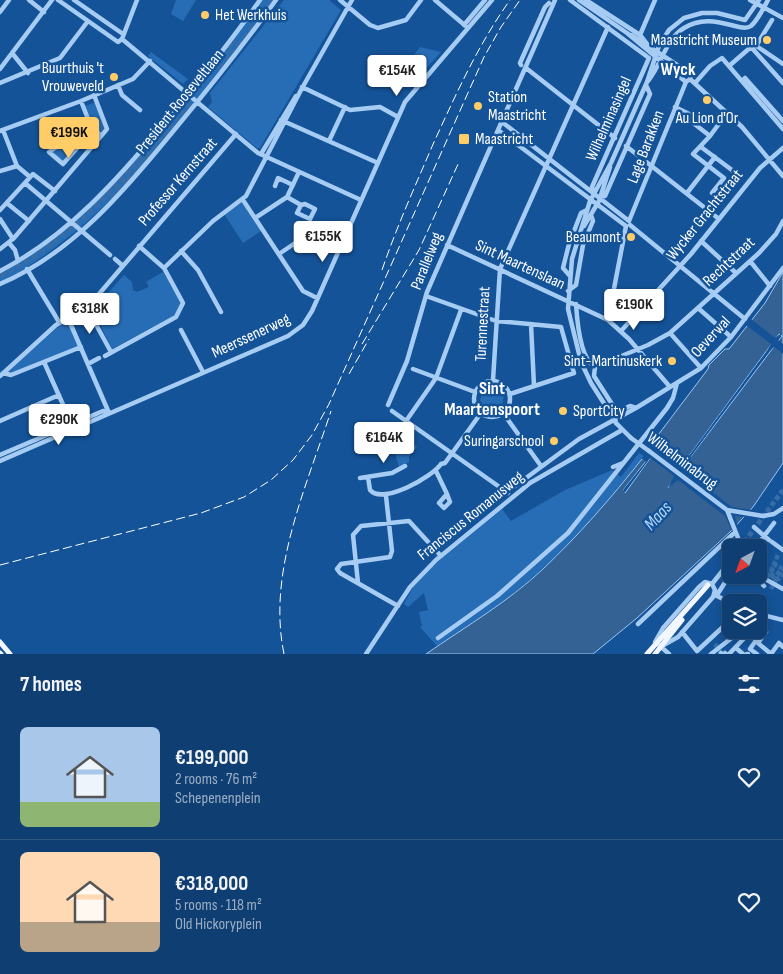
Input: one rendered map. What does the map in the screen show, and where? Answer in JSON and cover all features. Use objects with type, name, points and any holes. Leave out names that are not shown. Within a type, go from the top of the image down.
[{"type":"main road","points":[[650,654],[710,585]]},
{"type":"main road","points":[[0,642],[10,654]]},
{"type":"street","points":[[0,12],[9,0]]},
{"type":"street","points":[[29,0],[44,12]]},
{"type":"street","points":[[0,69],[52,0]]},
{"type":"street","points":[[58,0],[88,21],[121,38]]},
{"type":"street","points":[[74,0],[261,154],[362,200]]},
{"type":"street","points":[[121,38],[137,0]]},
{"type":"street","name":"President Rooseveltlaan","points":[[0,271],[18,261],[72,221],[122,173],[189,93],[259,2],[251,0]]},
{"type":"street","name":"President Rooseveltlaan","points":[[0,284],[27,270],[82,230],[134,178],[198,101],[276,0]]},
{"type":"street","points":[[340,0],[370,25],[382,28],[406,20],[421,0]]},
{"type":"street","points":[[261,154],[302,89],[352,0]]},
{"type":"street","points":[[435,0],[466,26]]},
{"type":"street","name":"Meerssenerweg","points":[[0,456],[110,413],[292,334],[307,319],[411,92],[485,0]]},
{"type":"street","name":"Meerssenerweg","points":[[466,26],[492,0]]},
{"type":"street","points":[[523,66],[555,0]]},
{"type":"street","points":[[570,0],[608,27]]},
{"type":"street","points":[[579,0],[656,53],[663,54],[726,114],[783,176]]},
{"type":"street","points":[[586,0],[640,35],[660,60],[689,78]]},
{"type":"street","points":[[640,35],[655,0]]},
{"type":"street","points":[[750,0],[758,1],[774,18]]},
{"type":"street","points":[[764,6],[768,0]]},
{"type":"street","name":"Wilhelminasingel","points":[[647,83],[656,53],[669,30],[688,16],[708,12],[745,20],[758,1]]},
{"type":"street","points":[[549,4],[544,7],[520,63],[615,138]]},
{"type":"street","name":"Wilhelminasingel","points":[[622,430],[591,383],[581,362],[573,335],[568,301],[570,276],[590,200],[611,163],[647,83],[673,37],[689,25],[712,20],[746,28],[752,24],[764,6]]},
{"type":"street","points":[[774,18],[783,18]]},
{"type":"street","points":[[729,66],[752,45],[774,18]]},
{"type":"street","points":[[0,83],[28,73],[60,58],[88,21]]},
{"type":"street","name":"Wilhelminasingel","points":[[594,192],[592,187],[648,64],[649,56],[608,27]]},
{"type":"street","name":"Turennestraat","points":[[493,380],[500,269],[608,27]]},
{"type":"street","points":[[627,33],[648,44]]},
{"type":"street","points":[[752,45],[783,64]]},
{"type":"street","points":[[752,45],[783,83]]},
{"type":"street","points":[[12,53],[28,73]]},
{"type":"street","points":[[695,83],[721,58],[783,129]]},
{"type":"street","points":[[55,191],[16,166],[2,131],[81,101],[138,76],[150,61]]},
{"type":"street","name":"Parallelweg","points":[[388,405],[407,361],[426,296],[512,100],[523,66]]},
{"type":"street","name":"Lage Barakken","points":[[608,320],[628,224],[674,107],[689,78]]},
{"type":"street","points":[[740,80],[745,78],[783,121]]},
{"type":"street","points":[[600,197],[605,196],[650,94],[647,83]]},
{"type":"street","points":[[118,85],[122,95],[140,110]]},
{"type":"street","points":[[302,89],[345,108],[356,110],[380,108],[398,117]]},
{"type":"street","points":[[0,249],[11,241],[47,201],[107,128],[94,95]]},
{"type":"street","points":[[81,101],[90,124],[101,136]]},
{"type":"street","points":[[674,107],[691,115],[688,119],[710,136]]},
{"type":"street","points":[[329,141],[345,108]]},
{"type":"street","points":[[283,121],[378,163]]},
{"type":"street","points":[[164,268],[213,221],[243,200],[267,157],[283,121]]},
{"type":"street","points":[[712,193],[724,178],[693,154],[700,145],[702,146],[721,121]]},
{"type":"street","points":[[502,122],[594,192],[628,224]]},
{"type":"street","points":[[90,124],[49,152],[63,164],[94,129]]},
{"type":"street","points":[[498,130],[590,200],[628,224],[681,265],[745,319]]},
{"type":"street","name":"Professor Kernstraat","points":[[87,308],[236,134]]},
{"type":"street","points":[[626,146],[719,219]]},
{"type":"street","points":[[702,146],[739,174]]},
{"type":"street","name":"Wycker Grachtstraat","points":[[621,331],[681,265],[747,181],[783,148]]},
{"type":"street","points":[[778,153],[783,157]]},
{"type":"street","points":[[687,193],[715,157]]},
{"type":"street","name":"Wilhelminasingel","points":[[581,231],[597,205],[611,163]]},
{"type":"street","points":[[0,171],[16,166]]},
{"type":"street","points":[[255,218],[287,197],[299,172]]},
{"type":"street","points":[[0,210],[8,204],[32,175]]},
{"type":"street","points":[[275,186],[278,178],[293,185]]},
{"type":"street","points":[[25,183],[110,255]]},
{"type":"street","points":[[287,197],[301,205]]},
{"type":"street","points":[[243,200],[304,291],[317,298]]},
{"type":"street","points":[[8,204],[29,221]]},
{"type":"street","name":"Wilhelminasingel","points":[[570,276],[564,268],[567,252],[581,212],[587,210]]},
{"type":"street","name":"Wilhelminasingel","points":[[568,291],[575,287],[583,245],[593,221],[591,215]]},
{"type":"street","points":[[0,219],[15,250],[18,261]]},
{"type":"street","name":"Rechtstraat","points":[[637,349],[670,333],[750,261],[776,234],[783,221]]},
{"type":"street","points":[[279,254],[304,237],[310,224],[314,223],[345,236]]},
{"type":"street","points":[[701,241],[736,273]]},
{"type":"street","name":"Sint Maartenslaan","points":[[447,245],[608,320],[621,331],[670,387]]},
{"type":"street","points":[[105,356],[174,319],[178,316],[183,302],[164,268],[139,246]]},
{"type":"street","points":[[181,252],[198,270],[221,312]]},
{"type":"street","points":[[115,259],[123,266]]},
{"type":"street","points":[[750,261],[770,286]]},
{"type":"street","name":"Oeverwal","points":[[670,387],[701,368],[722,347],[783,268]]},
{"type":"street","points":[[27,270],[59,322]]},
{"type":"street","points":[[426,296],[496,321],[561,327],[574,374],[510,394]]},
{"type":"street","points":[[576,304],[583,348],[588,362],[595,367],[637,349]]},
{"type":"street","points":[[81,311],[87,308],[111,352]]},
{"type":"street","points":[[698,308],[731,337]]},
{"type":"street","points":[[406,421],[436,378],[462,310]]},
{"type":"street","points":[[1,375],[59,322],[76,314]]},
{"type":"street","points":[[68,318],[110,413]]},
{"type":"street","points":[[174,319],[178,325]]},
{"type":"street","points":[[531,324],[534,386]]},
{"type":"street","points":[[181,330],[202,372]]},
{"type":"street","points":[[670,333],[701,368]]},
{"type":"street","points":[[1,375],[11,375],[81,347]]},
{"type":"street","points":[[88,364],[99,358]]},
{"type":"street","points":[[44,362],[73,427]]},
{"type":"street","name":"Franciscus Romanusweg","points":[[595,367],[594,376],[618,412],[630,406],[637,409]]},
{"type":"street","points":[[413,370],[475,392]]},
{"type":"street","points":[[493,380],[504,384],[510,394],[510,403],[503,414],[492,417],[481,413],[475,405],[475,392],[482,384],[493,380]]},
{"type":"street","points":[[438,638],[497,596],[537,563],[581,519],[670,405],[677,383]]},
{"type":"street","name":"Franciscus Romanusweg","points":[[507,492],[578,439],[637,409],[670,387]]},
{"type":"street","points":[[0,421],[59,396]]},
{"type":"street","points":[[392,411],[507,492],[511,498]]},
{"type":"street","points":[[368,477],[372,492],[386,496],[436,471],[452,453],[481,413]]},
{"type":"street","points":[[503,414],[541,466]]},
{"type":"street","name":"Meerssenerweg","points":[[0,461],[73,427]]},
{"type":"street","name":"Franciscus Romanusweg","points":[[366,654],[421,574],[441,556],[511,498],[551,470],[622,430]]},
{"type":"street","name":"Wilhelminabrug","points":[[622,430],[727,510],[758,516],[770,515],[783,508]]},
{"type":"street","points":[[624,454],[626,461]]},
{"type":"street","points":[[613,467],[626,461]]},
{"type":"street","points":[[360,478],[392,473],[405,466]]},
{"type":"street","points":[[436,471],[447,494]]},
{"type":"street","points":[[386,496],[390,557],[382,560],[341,564],[337,569],[340,573],[398,606]]},
{"type":"street","name":"Wilhelminabrug","points":[[727,510],[739,539]]},
{"type":"street","points":[[358,583],[354,547],[355,530],[361,526],[412,523],[441,556]]},
{"type":"street","points":[[766,539],[774,523]]},
{"type":"street","points":[[754,527],[765,539]]},
{"type":"street","points":[[638,624],[714,558],[733,534]]},
{"type":"street","points":[[768,542],[781,553]]},
{"type":"street","points":[[710,585],[722,571]]},
{"type":"street","points":[[650,654],[663,628],[705,582],[715,589],[717,596],[722,598]]},
{"type":"street","points":[[768,582],[783,589]]},
{"type":"street","points":[[669,654],[659,645],[676,638],[717,596],[724,584]]},
{"type":"street","points":[[767,616],[783,620]]},
{"type":"street","points":[[682,632],[697,651],[722,628]]},
{"type":"street","points":[[710,639],[714,644]]},
{"type":"street","points":[[711,654],[733,639]]},
{"type":"street","points":[[725,654],[736,648],[739,639]]},
{"type":"street","points":[[757,639],[750,649],[757,654]]},
{"type":"street","points":[[752,648],[761,639]]},
{"type":"street","points":[[758,643],[771,654],[779,643],[783,646]]},
{"type":"street","points":[[736,648],[743,654]]},
{"type":"shaded area","points":[[176,0],[196,0],[183,21],[171,14]]},
{"type":"shaded area","points":[[262,0],[274,0],[184,118],[118,193],[42,257],[0,283],[0,273],[54,237],[84,213],[109,189],[177,110]]},
{"type":"shaded area","points":[[284,0],[329,0],[341,10],[260,148],[257,148],[208,107],[212,102],[210,93]]},
{"type":"shaded area","points":[[420,47],[441,52],[414,82],[397,74],[407,62],[413,61],[413,56]]},
{"type":"shaded area","points":[[151,52],[188,79],[183,84],[148,56]]},
{"type":"shaded area","points":[[96,102],[104,128],[100,133],[91,122],[85,106]]},
{"type":"shaded area","points":[[88,126],[91,129],[63,162],[51,152]]},
{"type":"shaded area","points":[[242,202],[261,231],[243,243],[224,214]]},
{"type":"shaded area","points":[[163,272],[181,303],[175,315],[112,349],[93,310],[124,275],[132,282],[133,290],[137,292],[149,287],[146,282]]},
{"type":"shaded area","points":[[68,322],[79,346],[11,373],[6,373],[57,328]]},
{"type":"shaded area","points":[[488,387],[496,387],[504,395],[502,406],[495,411],[487,410],[480,401],[482,393]]},
{"type":"shaded area","points":[[392,430],[417,447],[409,456],[409,462],[399,467],[389,431]]},
{"type":"shaded area","points":[[639,453],[644,456],[596,515],[570,543],[518,590],[437,646],[420,627],[422,626],[419,612],[428,610],[424,593],[408,607],[404,604],[412,589],[428,570],[502,509],[511,521],[565,490],[612,470],[621,477]]},
{"type":"water","name":"Maas","points":[[783,272],[783,346],[779,351],[783,349],[783,463],[753,507],[731,531],[637,618],[593,654],[426,654],[530,581],[582,530],[642,459],[646,461],[624,489],[625,493],[656,450],[657,444],[652,443],[708,369],[709,365],[725,349],[729,349],[765,303]],"holes":[[[779,334],[782,336],[689,459],[687,468],[668,488],[683,464]]]},
{"type":"pier","points":[[751,319],[775,338],[782,333],[778,340],[783,344],[783,354],[774,347],[766,354],[689,459],[685,471],[732,507],[752,510],[746,517],[735,516],[738,527],[733,533],[725,516],[678,480],[668,488],[674,476],[650,458],[624,493],[624,489],[646,462],[642,459],[643,457],[646,459],[654,448],[655,445],[651,446],[654,442],[657,445],[657,450],[680,468],[767,351],[771,344],[746,325]]},
{"type":"tunnel","points":[[239,46],[273,0]]},
{"type":"tunnel","points":[[0,275],[34,256],[99,203],[158,138],[234,39]]},
{"type":"tunnel","points":[[221,69],[241,43]]},
{"type":"tunnel","points":[[148,157],[196,100]]},
{"type":"tunnel","points":[[721,121],[725,115]]},
{"type":"tunnel","points":[[128,181],[151,154]]},
{"type":"tunnel","points":[[112,199],[130,178]]},
{"type":"tunnel","points":[[747,539],[783,490]]},
{"type":"tunnel","points":[[768,577],[778,555]]},
{"type":"tunnel","points":[[783,569],[775,565],[770,574],[779,579],[783,573]]},
{"type":"tunnel","points":[[772,579],[783,568]]},
{"type":"tunnel","points":[[771,589],[777,578]]},
{"type":"tunnel","points":[[715,644],[721,653]]},
{"type":"railway","points":[[382,270],[407,205],[451,105],[478,52],[510,0]]},
{"type":"railway","points":[[0,565],[201,513],[244,497],[271,480],[293,460],[312,435],[329,404],[484,57],[501,27],[520,0]]},
{"type":"railway","points":[[362,344],[419,250],[459,162]]},
{"type":"railway","points":[[349,374],[369,339]]},
{"type":"railway","points":[[284,654],[280,623],[285,561],[301,500],[331,411]]},
{"type":"place","name":"Het Werkhuis","points":[[205,15]]},
{"type":"place","name":"Maastricht Museum","points":[[767,40]]},
{"type":"place","name":"Buurthuis 't Vrouweveld","points":[[114,77]]},
{"type":"place","name":"Au Lion d'Or","points":[[707,100]]},
{"type":"place","name":"Station Maastricht","points":[[478,106]]},
{"type":"place","name":"Maastricht","points":[[464,139]]},
{"type":"place","name":"Beaumont","points":[[631,237]]},
{"type":"place","name":"Sint-Martinuskerk","points":[[672,361]]},
{"type":"place","name":"SportCity","points":[[563,411]]},
{"type":"place","name":"Suringarschool","points":[[554,441]]},
{"type":"district","name":"Wyck","points":[[678,69]]},
{"type":"district","name":"Sint Maartenspoort","points":[[492,398]]}]
